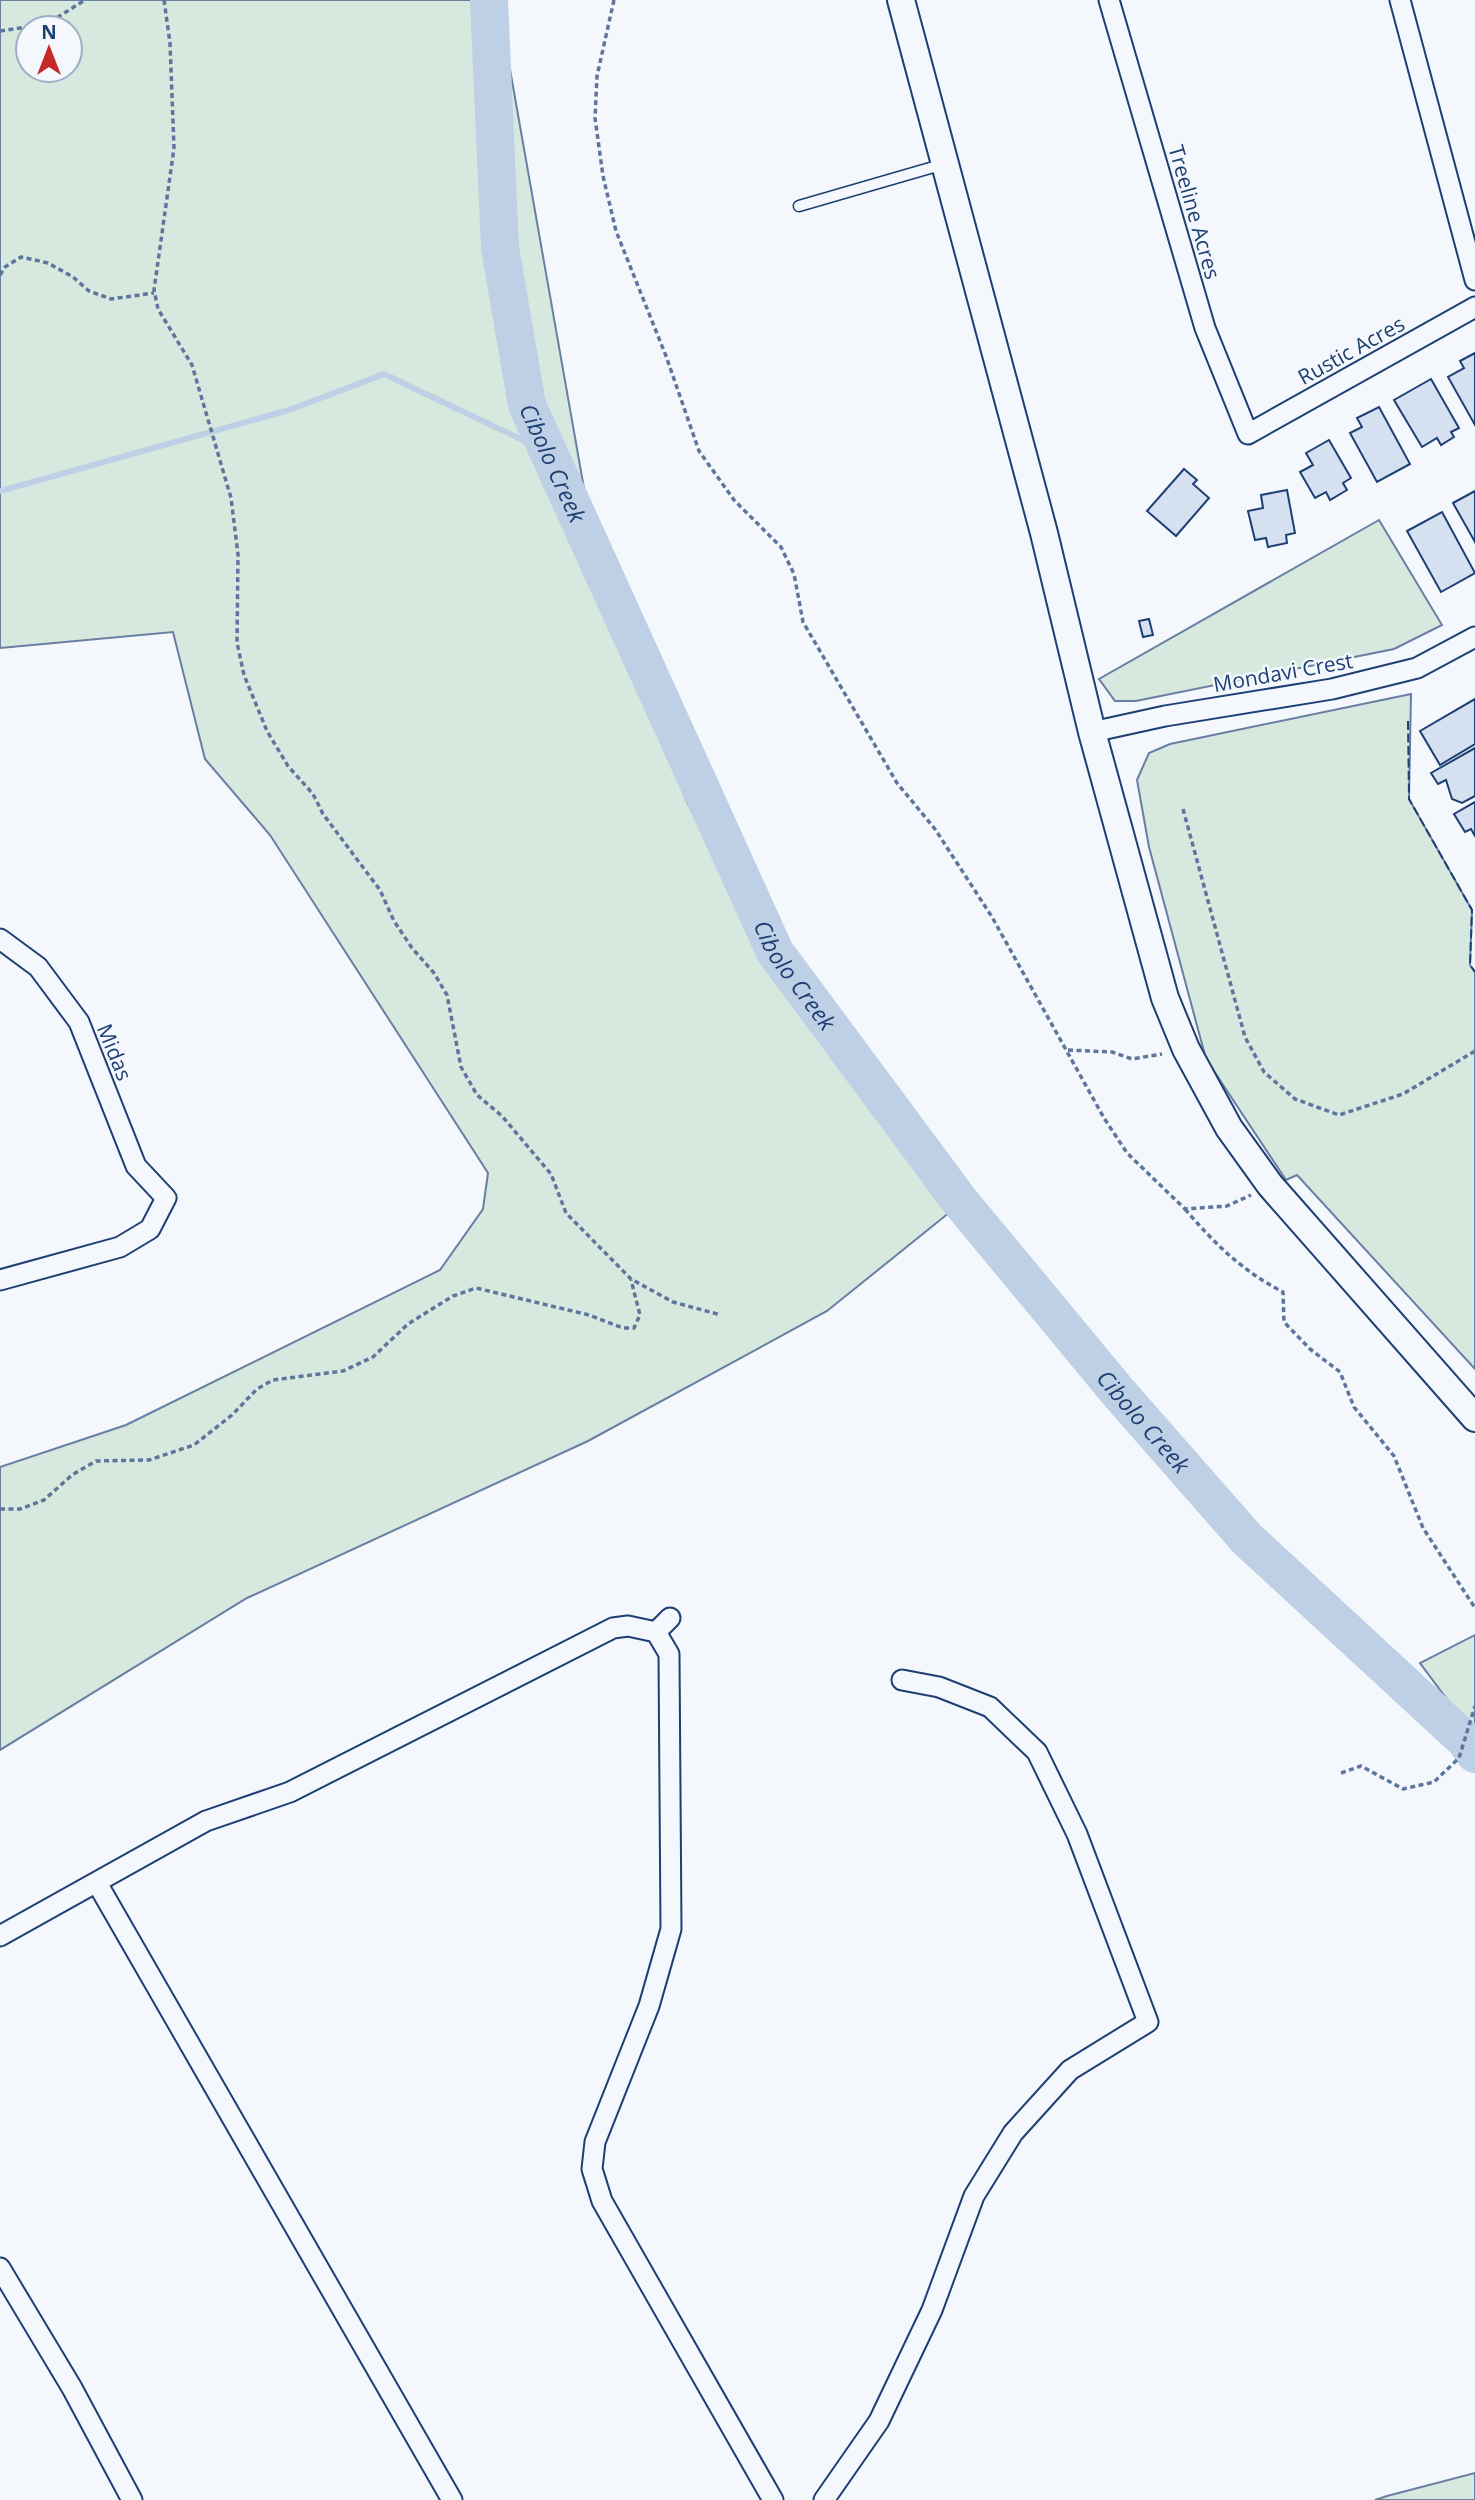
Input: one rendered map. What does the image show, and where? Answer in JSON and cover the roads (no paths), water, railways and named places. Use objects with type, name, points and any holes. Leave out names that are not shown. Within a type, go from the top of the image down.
[{"type":"main road","points":[[901,0],[1044,533],[1093,732],[1166,998],[1186,1049],[1229,1128],[1270,1185],[1305,1228],[1475,1418]]},
{"type":"street","name":"Treeline Acres","points":[[1109,0],[1205,328],[1248,434]]},
{"type":"street","points":[[1400,0],[1475,280]]},
{"type":"street","name":"Rustic Acres","points":[[1248,434],[1475,307]]},
{"type":"street","name":"Mondavi Crest","points":[[1093,732],[1165,716],[1345,686],[1417,667],[1475,637]]},
{"type":"street","name":"Midas","points":[[0,939],[38,967],[79,1022],[136,1166],[166,1198],[149,1229],[120,1247],[0,1280]]},
{"type":"street","points":[[656,1632],[670,1618]]},
{"type":"street","points":[[0,1936],[206,1821],[290,1792],[613,1628],[628,1626],[656,1632],[669,1654],[671,1929],[649,2006],[595,2141],[592,2169],[602,2201],[773,2500]]},
{"type":"street","points":[[824,2500],[879,2421],[932,2309],[974,2196],[1013,2133],[1070,2070],[1148,2022],[1077,1834],[1037,1752],[990,1707],[939,1687],[902,1680]]},
{"type":"street","points":[[97,1883],[452,2500]]},
{"type":"street","points":[[0,2268],[72,2388],[132,2500]]},
{"type":"lane","points":[[799,206],[945,164]]},
{"type":"waterway","name":"Cibolo Creek","points":[[489,0],[500,248],[527,405],[775,952],[959,1200],[1118,1392],[1247,1539],[1465,1740],[1475,1754]]},
{"type":"waterway","points":[[0,491],[289,410],[384,374],[550,453]]}]
